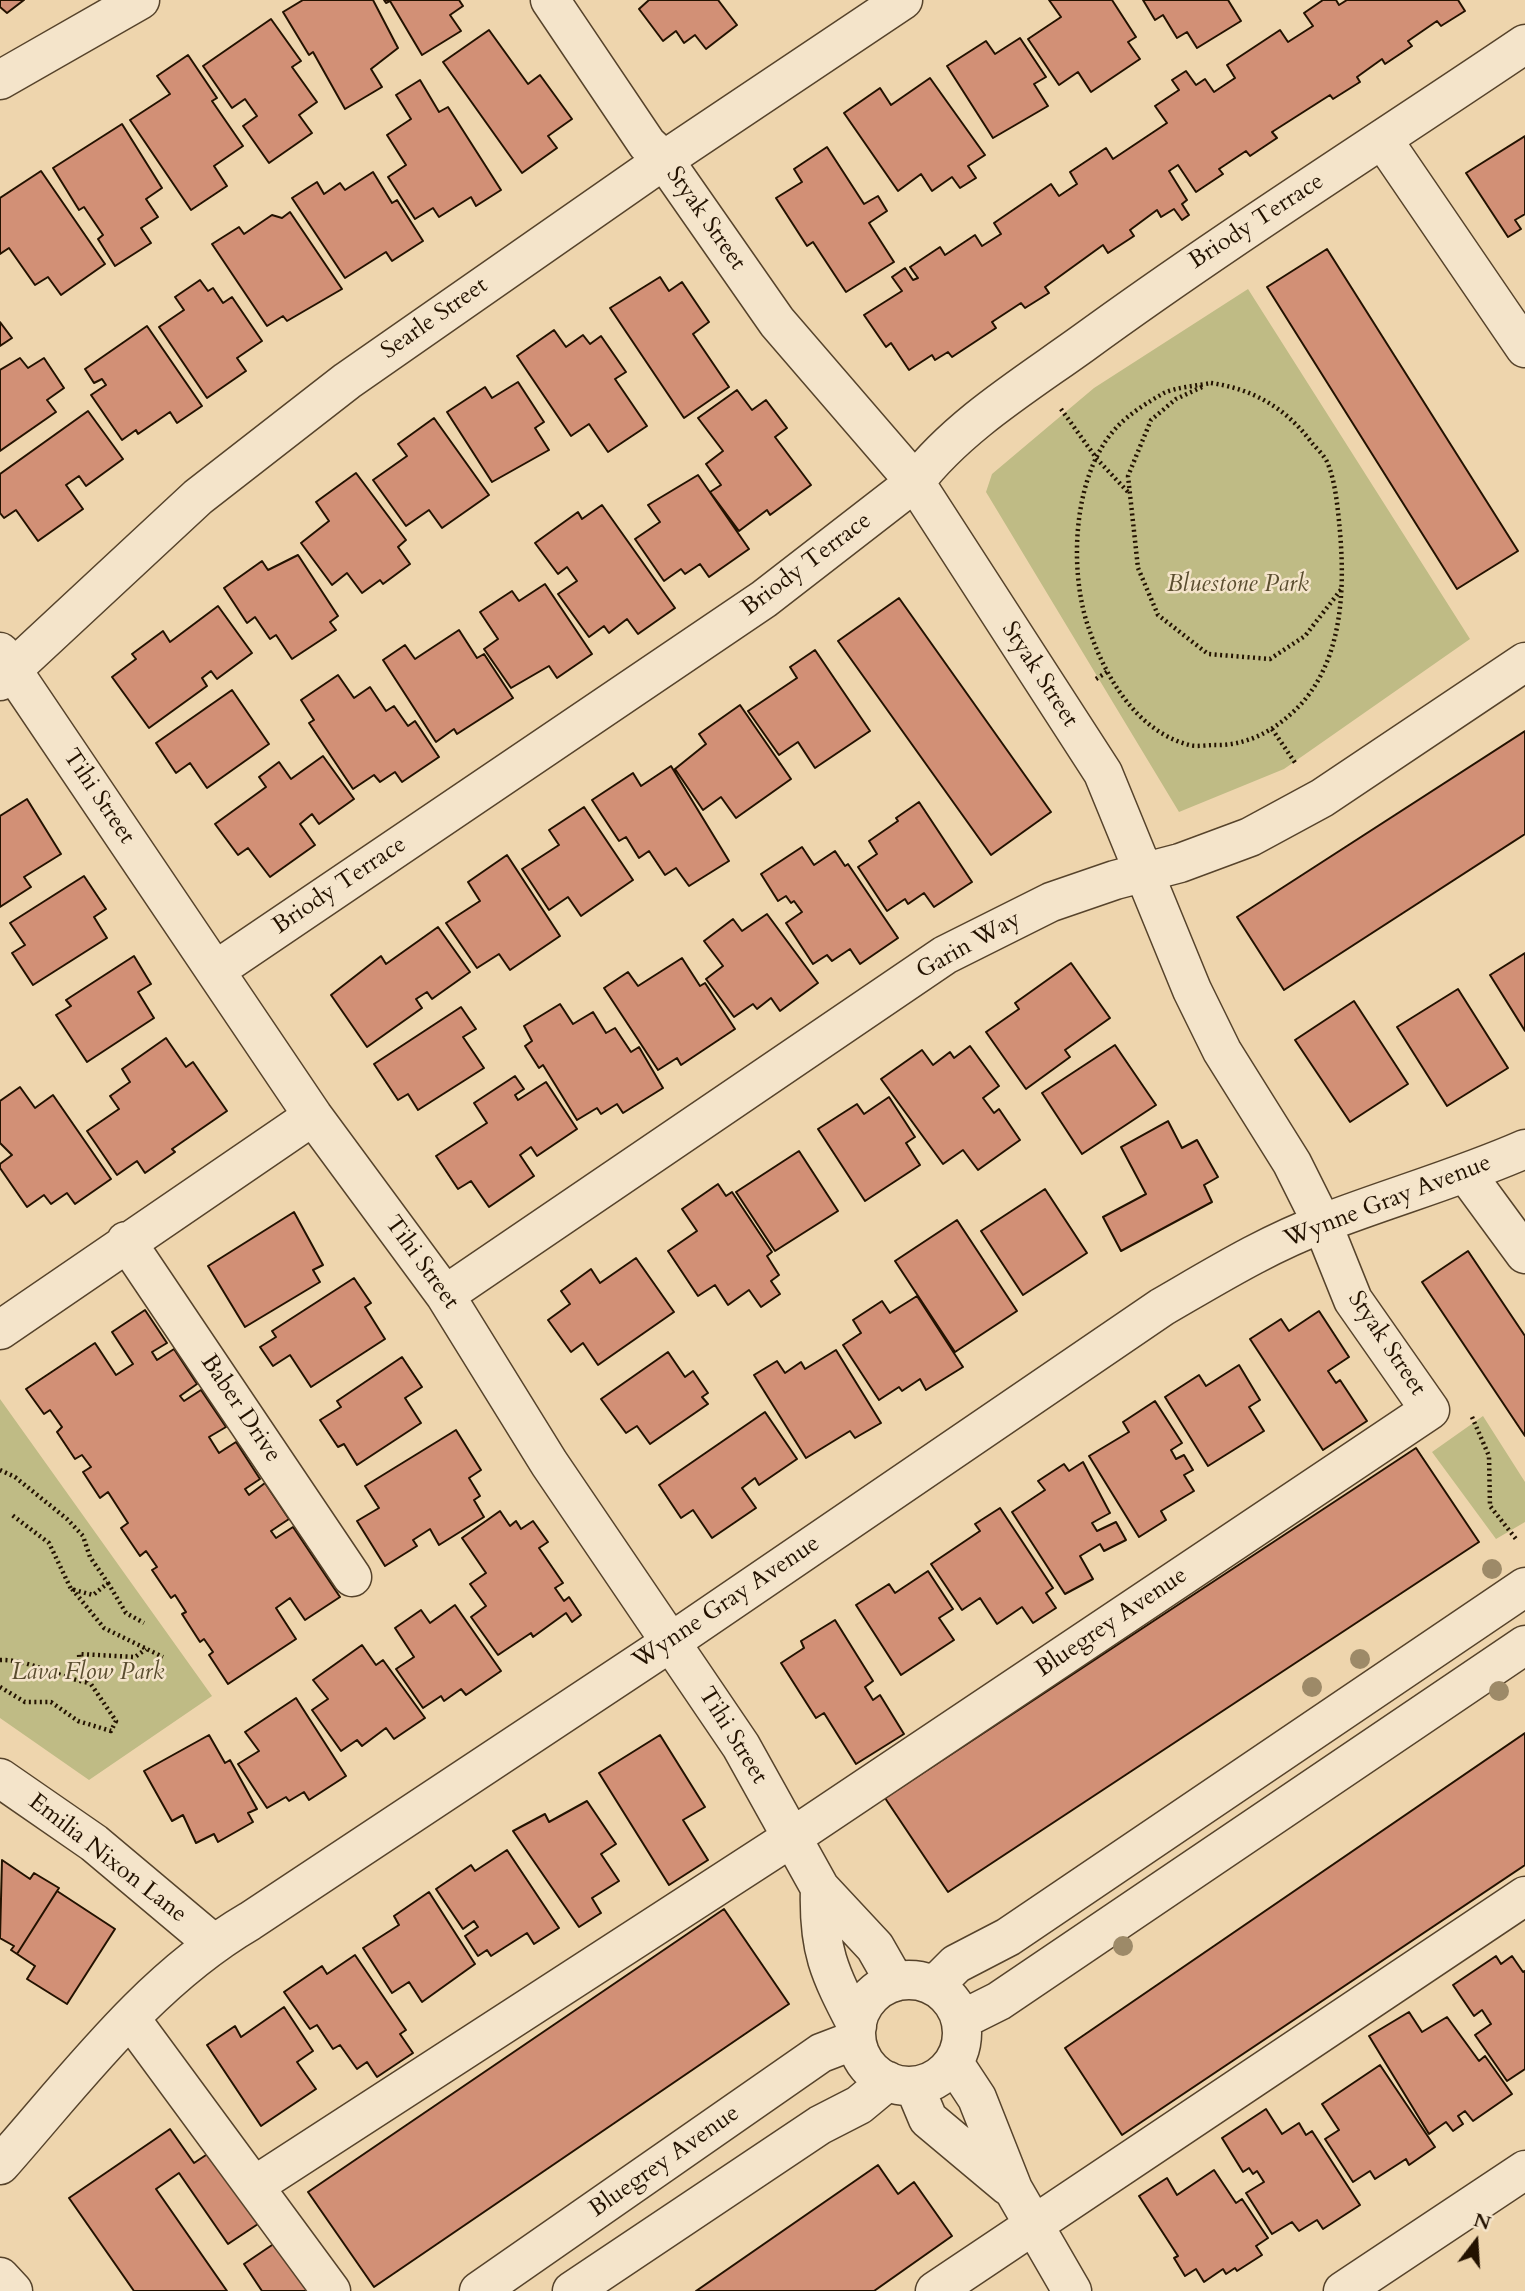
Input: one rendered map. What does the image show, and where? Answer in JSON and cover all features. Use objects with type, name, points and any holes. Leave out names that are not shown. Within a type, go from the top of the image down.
[{"type":"street","points":[[0,80],[140,0]]},
{"type":"street","name":"Styak Street","points":[[550,0],[647,144],[664,160],[776,322],[915,482],[1103,773],[1192,990],[1222,1051],[1292,1163],[1322,1223],[1353,1300],[1430,1410]]},
{"type":"street","name":"Searle Street","points":[[4,667],[198,497],[347,381],[664,160],[903,0]]},
{"type":"street","name":"Briody Terrace","points":[[216,970],[764,599],[915,482],[931,461],[1006,399],[1189,266],[1383,141],[1525,44]]},
{"type":"street","points":[[1383,141],[1525,348]]},
{"type":"street","name":"Garin Way","points":[[445,1294],[945,955],[1051,902],[1115,880],[1144,874],[1250,837],[1322,798],[1525,662]]},
{"type":"street","name":"Tihi Street","points":[[4,667],[216,970],[313,1116],[445,1294],[549,1463],[741,1746],[794,1836],[820,1888],[875,1947],[895,1982]]},
{"type":"street","points":[[0,1330],[126,1241],[313,1116]]},
{"type":"street","name":"Wynne Gray Avenue","points":[[0,2165],[130,2018],[213,1943],[250,1922],[671,1642],[1162,1307],[1242,1261],[1322,1223],[1467,1175],[1525,1149]]},
{"type":"street","points":[[1467,1175],[1525,1254]]},
{"type":"street","name":"Baber Drive","points":[[126,1241],[352,1577]]},
{"type":"street","name":"Bluegrey Avenue","points":[[254,2186],[794,1836],[1430,1410]]},
{"type":"street","points":[[934,1986],[956,1965],[1008,1937],[1525,1587]]},
{"type":"street","points":[[961,2020],[999,2001],[1525,1646]]},
{"type":"street","name":"Emilia Nixon Lane","points":[[0,1778],[94,1843],[213,1943]]},
{"type":"street","name":"Tihi Street","points":[[820,1888],[818,1925],[829,1972],[856,2033]]},
{"type":"street","points":[[935,2291],[1525,1896]]},
{"type":"street","points":[[572,2291],[820,2125],[901,2084],[936,2079],[954,2063],[962,2038],[961,2020],[953,2001],[934,1986],[912,1979],[895,1982],[871,1996],[860,2014],[856,2033],[866,2064],[901,2084],[928,2119],[1013,2189]]},
{"type":"street","points":[[130,2018],[331,2291]]},
{"type":"street","name":"Bluegrey Avenue","points":[[479,2291],[821,2053],[856,2033]]},
{"type":"street","points":[[954,2063],[977,2098],[1013,2189],[1072,2291]]},
{"type":"street","points":[[1343,2291],[1525,2170]]},
{"type":"street","points":[[0,2277],[13,2291]]},
{"type":"path","points":[[1211,383],[1176,399],[1151,420],[1133,457],[1128,475],[1138,568],[1158,615],[1208,654],[1270,659],[1305,636],[1344,587]]},
{"type":"path","points":[[1211,383],[1238,387],[1276,406],[1304,431],[1328,462],[1337,499],[1344,587],[1338,626],[1322,668],[1303,702],[1272,729],[1237,746],[1189,745],[1154,728],[1127,702],[1107,672],[1079,597],[1074,557],[1090,473],[1116,428],[1166,392],[1211,383]]},
{"type":"path","points":[[1058,406],[1097,459],[1128,493]]},
{"type":"path","points":[[1096,678],[1107,672]]},
{"type":"path","points":[[1272,729],[1297,765]]},
{"type":"path","points":[[1471,1416],[1489,1456],[1490,1506],[1516,1539]]},
{"type":"path","points":[[0,1470],[15,1478],[67,1519],[83,1536],[90,1558],[126,1613],[144,1623]]},
{"type":"path","points":[[12,1515],[49,1543],[71,1589],[104,1628],[163,1657]]},
{"type":"path","points":[[71,1589],[93,1595],[108,1583]]},
{"type":"path","points":[[0,1687],[25,1702],[51,1702],[78,1721],[111,1731],[116,1721],[80,1668],[79,1654],[135,1657],[146,1649]]},
{"type":"path","points":[[0,1660],[13,1660],[62,1678],[90,1683]]},
{"type":"green space","name":"Bluestone Park","points":[[1248,289],[1470,639],[1284,769],[1179,812],[986,492],[992,474],[1094,388]]},
{"type":"green space","name":"Lava Flow Park","points":[[0,1399],[212,1696],[89,1780],[0,1718]]},
{"type":"green space","points":[[1483,1416],[1525,1482],[1525,1522],[1496,1539],[1432,1452]]},
{"type":"building","points":[[0,0],[24,0],[7,13],[0,7]]},
{"type":"building","points":[[303,0],[373,0],[398,48],[371,69],[382,87],[345,109],[313,52],[309,55],[283,12]]},
{"type":"building","points":[[384,0],[459,0],[463,6],[450,15],[461,31],[422,55],[390,1],[386,3]]},
{"type":"building","points":[[649,0],[718,0],[737,25],[706,49],[695,35],[684,43],[676,31],[663,41],[639,9]]},
{"type":"building","points":[[1049,0],[1112,0],[1136,37],[1128,42],[1140,59],[1091,92],[1078,72],[1059,85],[1028,39],[1061,17]]},
{"type":"building","points":[[1143,0],[1228,0],[1241,21],[1197,48],[1187,32],[1177,38],[1163,15],[1155,20]]},
{"type":"building","points":[[1323,0],[1336,0],[1339,5],[1347,0],[1458,0],[1465,11],[1441,26],[1437,21],[1408,41],[1412,46],[1385,64],[1382,59],[1357,77],[1360,82],[1333,99],[1330,95],[1272,132],[1277,138],[1250,156],[1246,151],[1219,169],[1223,174],[1196,192],[1178,165],[1169,171],[1187,200],[1182,204],[1189,215],[1182,220],[1174,209],[1161,217],[1157,210],[1130,230],[1134,236],[1108,253],[1103,245],[1045,287],[1049,293],[1025,308],[1021,303],[992,322],[996,328],[952,357],[948,352],[935,360],[932,355],[909,370],[891,343],[886,347],[864,315],[902,291],[892,277],[905,268],[913,280],[918,278],[910,267],[940,247],[945,255],[975,235],[982,246],[1001,234],[994,223],[1051,184],[1059,196],[1077,184],[1070,172],[1106,148],[1113,159],[1167,123],[1155,106],[1179,90],[1172,80],[1186,71],[1196,85],[1205,79],[1214,92],[1235,78],[1227,65],[1280,30],[1288,42],[1313,26],[1304,13]]},
{"type":"building","points":[[271,19],[301,61],[292,67],[317,102],[299,115],[312,133],[269,163],[243,126],[257,116],[245,99],[232,108],[203,66]]},
{"type":"building","points":[[489,30],[528,84],[540,75],[572,119],[548,136],[557,148],[522,173],[443,62]]},
{"type":"building","points":[[1020,38],[1046,77],[1034,84],[1048,106],[993,138],[947,66],[986,41],[995,54]]},
{"type":"building","points":[[188,55],[217,98],[212,101],[243,146],[214,166],[227,186],[191,210],[130,120],[170,94],[157,76]]},
{"type":"building","points":[[930,78],[985,155],[968,166],[976,178],[960,188],[952,177],[932,191],[921,174],[898,191],[844,113],[880,88],[891,105]]},
{"type":"building","points":[[420,80],[439,112],[448,107],[501,190],[476,206],[471,197],[439,217],[433,208],[415,219],[388,177],[406,165],[387,135],[411,119],[396,95]]},
{"type":"building","points":[[122,124],[162,188],[146,199],[158,217],[141,228],[151,243],[115,266],[98,239],[103,235],[84,207],[79,210],[53,168]]},
{"type":"building","points":[[1525,136],[1525,214],[1515,220],[1521,229],[1508,237],[1466,173]]},
{"type":"building","points":[[827,147],[864,204],[878,196],[887,211],[869,223],[894,262],[846,292],[813,242],[807,246],[776,198],[802,182],[794,169]]},
{"type":"building","points":[[41,171],[105,264],[61,295],[48,277],[35,285],[9,248],[0,254],[0,198]]},
{"type":"building","points":[[373,172],[392,203],[397,200],[423,241],[392,261],[386,252],[345,278],[292,198],[317,182],[324,194],[340,183],[345,190]]},
{"type":"building","points":[[290,212],[342,289],[287,321],[283,316],[267,326],[212,244],[239,227],[244,234],[272,215],[282,218]]},
{"type":"building","points":[[1327,249],[1518,551],[1457,589],[1267,287]]},
{"type":"building","points":[[660,277],[669,291],[682,282],[709,322],[693,334],[729,387],[684,418],[610,308]]},
{"type":"building","points":[[200,280],[208,291],[213,288],[223,303],[232,297],[262,341],[237,358],[246,371],[207,398],[159,327],[184,310],[175,297]]},
{"type":"building","points":[[0,322],[12,338],[0,346]]},
{"type":"building","points":[[147,326],[202,406],[177,423],[170,412],[138,434],[136,430],[122,440],[91,395],[106,385],[102,379],[94,383],[85,369]]},
{"type":"building","points":[[554,330],[566,347],[583,335],[590,344],[601,336],[626,372],[615,379],[647,426],[608,452],[589,424],[571,436],[517,356]]},
{"type":"building","points":[[20,358],[28,368],[44,358],[64,388],[47,400],[56,412],[0,451],[0,370]]},
{"type":"building","points":[[518,382],[544,422],[535,428],[549,450],[492,482],[447,412],[485,387],[492,398]]},
{"type":"building","points":[[737,390],[752,410],[766,400],[787,428],[775,437],[811,485],[770,515],[767,510],[739,531],[710,492],[721,485],[706,464],[723,451],[698,418]]},
{"type":"building","points":[[88,411],[123,459],[86,486],[79,476],[66,485],[83,509],[38,541],[16,510],[4,518],[0,513],[0,474]]},
{"type":"building","points":[[434,418],[489,495],[442,528],[429,510],[406,526],[373,480],[407,456],[398,444]]},
{"type":"building","points":[[356,473],[406,540],[398,547],[410,564],[383,584],[380,580],[362,593],[347,573],[332,585],[301,543],[329,521],[316,502]]},
{"type":"building","points":[[698,475],[749,549],[709,577],[700,564],[685,574],[681,569],[664,581],[635,539],[660,522],[648,505]]},
{"type":"building","points":[[602,505],[675,608],[638,634],[627,619],[609,633],[604,626],[589,637],[558,594],[577,581],[567,567],[558,574],[535,543],[578,512],[582,519]]},
{"type":"building","points":[[298,555],[338,616],[330,622],[336,630],[292,659],[276,635],[270,639],[255,617],[247,623],[224,588],[262,561],[268,570]]},
{"type":"building","points":[[545,584],[592,654],[557,678],[549,666],[511,688],[484,649],[498,639],[480,612],[512,591],[519,601]]},
{"type":"building","points":[[899,598],[1051,812],[991,855],[838,641]]},
{"type":"building","points":[[218,606],[252,653],[217,679],[211,671],[202,678],[207,686],[149,728],[112,677],[136,659],[132,654],[163,631],[170,642]]},
{"type":"building","points":[[459,630],[477,658],[484,654],[513,698],[457,734],[454,729],[436,742],[383,660],[405,645],[415,659]]},
{"type":"building","points":[[815,650],[870,731],[815,768],[798,742],[779,755],[748,711],[797,678],[790,667]]},
{"type":"building","points":[[338,675],[354,698],[370,687],[386,711],[394,706],[408,726],[415,721],[439,757],[402,782],[395,772],[380,782],[374,775],[353,789],[309,723],[314,720],[301,700]]},
{"type":"building","points":[[232,690],[269,744],[207,788],[190,763],[176,773],[156,743]]},
{"type":"building","points":[[740,705],[791,779],[736,818],[721,797],[703,810],[675,769],[706,744],[699,734]]},
{"type":"building","points":[[1525,731],[1525,834],[1284,990],[1237,917]]},
{"type":"building","points":[[323,756],[354,799],[319,824],[312,814],[300,824],[315,845],[270,877],[248,848],[238,855],[215,824],[266,787],[259,777],[279,762],[291,779]]},
{"type":"building","points":[[671,766],[729,861],[689,886],[676,868],[665,875],[649,851],[639,858],[626,837],[619,841],[592,800],[633,773],[641,786]]},
{"type":"building","points":[[27,799],[61,854],[24,877],[31,887],[0,907],[0,816]]},
{"type":"building","points":[[919,802],[972,882],[934,907],[924,893],[908,904],[905,899],[887,911],[858,867],[877,854],[869,841]]},
{"type":"building","points":[[584,807],[633,880],[581,916],[568,897],[549,910],[522,869],[559,845],[549,830]]},
{"type":"building","points":[[802,847],[814,865],[835,851],[845,866],[848,864],[898,938],[860,964],[850,949],[832,961],[827,955],[813,964],[786,923],[802,912],[794,901],[791,903],[786,896],[778,901],[761,874]]},
{"type":"building","points":[[507,855],[560,936],[510,970],[499,954],[477,968],[446,923],[480,901],[468,882]]},
{"type":"building","points":[[84,876],[106,909],[94,917],[107,938],[33,985],[12,953],[25,945],[10,923]]},
{"type":"building","points":[[767,914],[818,983],[780,1011],[771,998],[757,1009],[753,1004],[734,1017],[706,979],[723,966],[704,941],[733,919],[742,931]]},
{"type":"building","points":[[438,927],[470,972],[432,999],[427,992],[416,999],[422,1008],[367,1047],[331,995],[381,956],[386,964]]},
{"type":"building","points":[[1525,953],[1525,1031],[1490,975]]},
{"type":"building","points":[[134,956],[151,984],[138,992],[154,1018],[87,1062],[56,1015],[71,1006],[66,1000]]},
{"type":"building","points":[[682,958],[700,986],[705,983],[735,1029],[681,1065],[677,1058],[658,1070],[604,988],[628,972],[638,986]]},
{"type":"building","points":[[1071,963],[1110,1018],[1065,1050],[1070,1057],[1026,1089],[986,1032],[1019,1009],[1015,1003]]},
{"type":"building","points":[[1458,989],[1508,1068],[1447,1106],[1397,1027]]},
{"type":"building","points":[[1354,1001],[1408,1084],[1350,1122],[1295,1040]]},
{"type":"building","points":[[560,1004],[573,1024],[593,1012],[606,1033],[615,1028],[631,1052],[639,1047],[663,1088],[623,1113],[617,1104],[601,1114],[597,1108],[577,1120],[543,1065],[539,1068],[525,1046],[532,1041],[524,1026]]},
{"type":"building","points":[[461,1007],[476,1029],[463,1037],[484,1068],[418,1110],[408,1094],[398,1100],[374,1064]]},
{"type":"building","points":[[166,1038],[186,1067],[193,1062],[227,1111],[172,1149],[175,1152],[145,1173],[137,1161],[117,1175],[87,1131],[119,1109],[110,1096],[130,1082],[122,1069]]},
{"type":"building","points":[[1115,1045],[1156,1105],[1082,1154],[1042,1093]]},
{"type":"building","points":[[970,1046],[999,1086],[983,1098],[994,1113],[999,1109],[1020,1140],[978,1170],[963,1150],[943,1164],[881,1079],[922,1050],[933,1065],[950,1052],[954,1058]]},
{"type":"building","points":[[515,1076],[524,1089],[515,1095],[518,1100],[546,1082],[577,1129],[537,1156],[531,1147],[520,1155],[534,1176],[489,1207],[471,1181],[458,1189],[436,1156],[487,1123],[474,1103]]},
{"type":"building","points":[[20,1087],[35,1108],[53,1095],[111,1179],[75,1204],[67,1193],[51,1204],[44,1195],[27,1207],[0,1168],[0,1164],[12,1155],[0,1143],[0,1101]]},
{"type":"building","points":[[889,1097],[915,1137],[906,1143],[920,1165],[865,1201],[818,1129],[857,1104],[864,1114]]},
{"type":"building","points":[[1168,1121],[1182,1148],[1197,1140],[1218,1177],[1204,1185],[1212,1202],[1121,1251],[1103,1217],[1146,1194],[1121,1147]]},
{"type":"building","points":[[799,1151],[838,1211],[775,1251],[736,1192]]},
{"type":"building","points":[[718,1184],[726,1196],[732,1192],[772,1252],[767,1256],[779,1275],[771,1281],[780,1294],[761,1307],[749,1290],[728,1305],[715,1285],[698,1296],[668,1251],[697,1231],[682,1209]]},
{"type":"building","points":[[1045,1189],[1087,1253],[1023,1295],[981,1231]]},
{"type":"building","points":[[294,1212],[323,1265],[313,1270],[320,1282],[245,1327],[208,1266]]},
{"type":"building","points":[[957,1220],[1017,1311],[955,1352],[895,1261]]},
{"type":"building","points":[[1468,1251],[1525,1336],[1525,1436],[1422,1282]]},
{"type":"building","points":[[636,1258],[674,1312],[598,1365],[583,1343],[571,1352],[548,1320],[570,1304],[561,1291],[591,1269],[600,1283]]},
{"type":"building","points":[[354,1278],[371,1303],[365,1307],[385,1339],[311,1387],[290,1355],[273,1366],[260,1347],[276,1337],[272,1331]]},
{"type":"building","points":[[917,1296],[963,1367],[926,1390],[920,1379],[902,1391],[899,1387],[879,1400],[843,1345],[861,1333],[853,1320],[882,1301],[890,1313]]},
{"type":"building","points":[[145,1310],[167,1343],[152,1352],[157,1360],[174,1349],[197,1384],[180,1396],[184,1401],[201,1390],[226,1427],[209,1437],[219,1453],[236,1442],[260,1479],[245,1489],[249,1495],[265,1483],[289,1519],[271,1531],[276,1538],[293,1527],[340,1597],[305,1620],[290,1598],[276,1608],[296,1639],[228,1684],[209,1655],[213,1652],[204,1639],[200,1642],[182,1614],[186,1612],[175,1595],[171,1598],[152,1570],[157,1567],[146,1551],[140,1556],[121,1528],[128,1523],[108,1492],[100,1498],[83,1472],[91,1467],[82,1455],[75,1459],[57,1432],[62,1427],[50,1410],[44,1414],[26,1389],[95,1343],[116,1375],[133,1364],[112,1332]]},
{"type":"building","points":[[1319,1311],[1349,1357],[1328,1371],[1336,1383],[1340,1380],[1367,1421],[1323,1450],[1250,1339],[1281,1319],[1289,1331]]},
{"type":"building","points":[[836,1350],[881,1423],[855,1438],[850,1431],[806,1458],[754,1375],[777,1361],[785,1373],[801,1362],[805,1369]]},
{"type":"building","points":[[668,1352],[685,1377],[693,1371],[708,1393],[702,1397],[708,1404],[650,1444],[637,1426],[626,1433],[601,1399]]},
{"type":"building","points":[[402,1357],[422,1387],[405,1398],[421,1423],[357,1465],[344,1444],[338,1447],[320,1420],[341,1407],[337,1401]]},
{"type":"building","points":[[1239,1365],[1260,1400],[1249,1407],[1264,1431],[1208,1466],[1165,1397],[1199,1375],[1206,1386]]},
{"type":"building","points":[[1155,1401],[1182,1443],[1171,1450],[1176,1459],[1184,1455],[1193,1470],[1184,1475],[1194,1491],[1161,1511],[1166,1520],[1139,1537],[1089,1456],[1129,1432],[1123,1422]]},
{"type":"building","points":[[765,1412],[797,1459],[759,1485],[755,1478],[742,1488],[756,1508],[712,1538],[693,1510],[681,1518],[659,1485]]},
{"type":"building","points":[[456,1430],[481,1470],[469,1478],[480,1496],[474,1500],[484,1517],[439,1545],[430,1529],[413,1540],[417,1546],[385,1566],[357,1521],[379,1508],[365,1486]]},
{"type":"building","points":[[1416,1448],[1479,1542],[948,1892],[885,1798]]},
{"type":"building","points":[[1083,1462],[1110,1513],[1092,1523],[1097,1531],[1116,1522],[1126,1540],[1104,1551],[1100,1544],[1080,1556],[1093,1579],[1065,1594],[1012,1512],[1045,1490],[1038,1481],[1064,1464],[1069,1471]]},
{"type":"building","points":[[1000,1508],[1053,1588],[1046,1593],[1056,1608],[1033,1623],[1022,1607],[997,1624],[980,1598],[962,1610],[931,1564],[980,1531],[975,1524]]},
{"type":"building","points":[[500,1511],[510,1526],[516,1521],[521,1529],[533,1521],[548,1542],[539,1548],[563,1583],[555,1588],[564,1601],[569,1597],[581,1615],[572,1622],[566,1613],[533,1637],[531,1633],[498,1655],[471,1617],[486,1606],[470,1584],[486,1573],[462,1538]]},
{"type":"building","points":[[928,1571],[953,1609],[939,1618],[954,1640],[901,1675],[856,1605],[889,1584],[895,1593]]},
{"type":"building","points":[[455,1605],[501,1671],[466,1695],[461,1689],[444,1701],[441,1696],[423,1708],[396,1669],[414,1657],[395,1628],[421,1610],[430,1623]]},
{"type":"building","points":[[835,1620],[873,1681],[865,1687],[873,1700],[880,1695],[904,1734],[856,1764],[824,1713],[816,1718],[781,1663],[804,1648],[801,1641]]},
{"type":"building","points":[[362,1645],[376,1665],[383,1660],[425,1718],[394,1739],[386,1728],[362,1746],[357,1740],[341,1751],[312,1710],[328,1699],[313,1680]]},
{"type":"building","points":[[296,1698],[346,1776],[309,1800],[304,1792],[289,1801],[286,1797],[267,1808],[238,1764],[259,1751],[245,1732]]},
{"type":"building","points":[[1525,1733],[1525,1865],[1122,2135],[1065,2048]]},
{"type":"building","points":[[209,1735],[225,1763],[230,1760],[257,1809],[248,1813],[253,1822],[218,1842],[214,1834],[196,1843],[183,1815],[172,1821],[144,1771]]},
{"type":"building","points":[[660,1735],[705,1807],[683,1820],[708,1860],[669,1885],[599,1773]]},
{"type":"building","points":[[587,1801],[616,1844],[601,1854],[619,1881],[592,1898],[601,1913],[579,1927],[513,1831],[545,1814],[549,1822]]},
{"type":"building","points":[[507,1850],[559,1928],[534,1944],[527,1933],[491,1956],[487,1950],[478,1956],[465,1936],[478,1927],[474,1921],[463,1929],[436,1889],[471,1865],[475,1871]]},
{"type":"building","points":[[2,1860],[30,1879],[34,1873],[59,1888],[17,1954],[11,1950],[14,1946],[0,1938]]},
{"type":"building","points":[[57,1891],[115,1929],[67,2004],[27,1979],[35,1966],[17,1954]]},
{"type":"building","points":[[429,1892],[475,1964],[422,2002],[409,1982],[392,1993],[363,1948],[399,1925],[394,1916]]},
{"type":"building","points":[[724,1909],[789,2004],[374,2287],[308,2192]]},
{"type":"building","points":[[355,1955],[406,2030],[400,2034],[413,2053],[377,2077],[367,2062],[357,2069],[340,2045],[333,2049],[317,2025],[310,2029],[284,1992],[322,1966],[327,1974]]},
{"type":"building","points":[[1496,1956],[1501,1964],[1512,1956],[1523,1972],[1525,1971],[1525,2069],[1507,2081],[1475,2035],[1491,2024],[1482,2010],[1474,2016],[1453,1985]]},
{"type":"building","points":[[284,2007],[313,2051],[297,2062],[316,2089],[261,2126],[207,2045],[235,2026],[241,2037]]},
{"type":"building","points":[[1409,2012],[1422,2032],[1447,2017],[1479,2061],[1485,2056],[1512,2094],[1473,2121],[1465,2111],[1458,2116],[1463,2124],[1453,2131],[1446,2122],[1429,2134],[1369,2036]]},
{"type":"building","points":[[1380,2065],[1435,2147],[1409,2165],[1406,2159],[1375,2179],[1370,2171],[1353,2182],[1325,2139],[1339,2130],[1322,2104]]},
{"type":"building","points":[[1266,2109],[1282,2134],[1299,2123],[1306,2135],[1312,2131],[1360,2205],[1323,2229],[1317,2220],[1299,2231],[1292,2222],[1272,2234],[1246,2193],[1264,2182],[1257,2171],[1253,2174],[1249,2168],[1243,2172],[1222,2138]]},
{"type":"building","points":[[170,2129],[194,2163],[212,2151],[261,2222],[228,2244],[179,2173],[156,2189],[227,2291],[134,2291],[69,2198]]},
{"type":"building","points":[[878,2165],[898,2194],[914,2182],[952,2236],[874,2291],[696,2291]]},
{"type":"building","points":[[1214,2170],[1236,2203],[1242,2199],[1268,2238],[1256,2246],[1262,2255],[1237,2271],[1235,2268],[1226,2274],[1223,2269],[1204,2282],[1196,2269],[1185,2276],[1174,2258],[1178,2256],[1139,2196],[1167,2178],[1177,2195]]},
{"type":"building","points":[[275,2243],[309,2291],[262,2291],[244,2264]]}]
